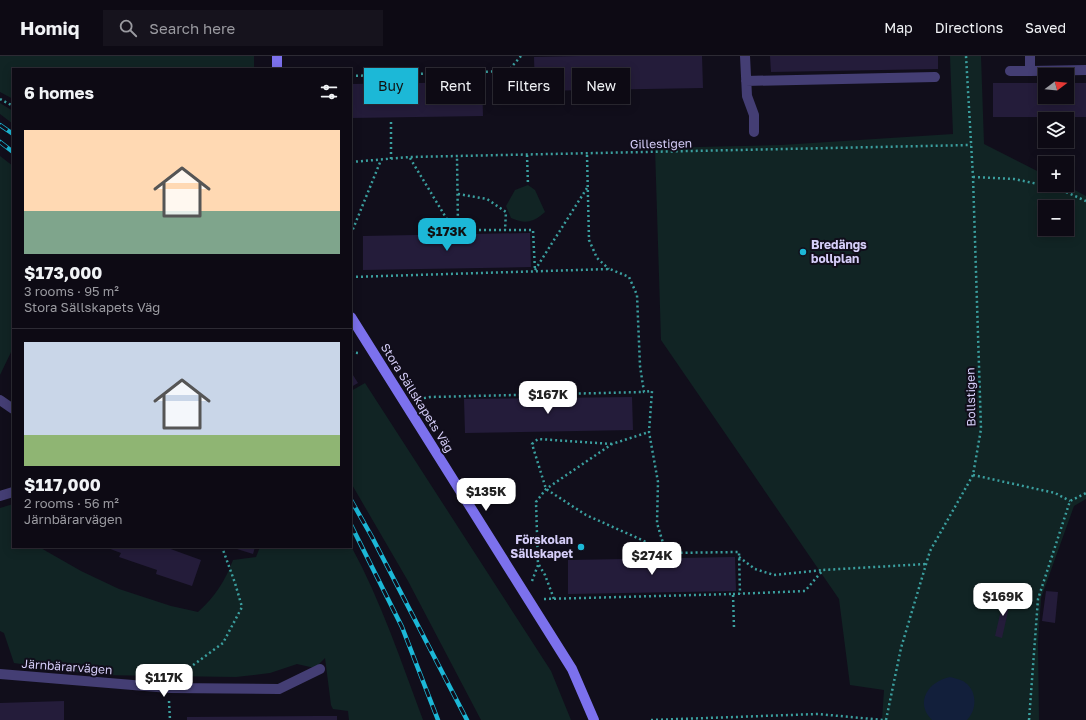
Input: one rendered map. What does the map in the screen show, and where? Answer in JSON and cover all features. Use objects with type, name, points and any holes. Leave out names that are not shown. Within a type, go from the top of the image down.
[{"type":"street","points":[[277,56],[277,68]]},
{"type":"street","points":[[745,56],[747,96],[754,115],[754,132]]},
{"type":"street","points":[[1030,56],[1030,70]]},
{"type":"street","points":[[1010,71],[1086,70]]},
{"type":"street","points":[[746,81],[935,77]]},
{"type":"street","name":"Stora Sällskapets Väg","points":[[352,319],[572,669],[594,720]]},
{"type":"street","points":[[0,400],[12,408]]},
{"type":"street","points":[[0,496],[12,492]]},
{"type":"street","name":"Järnbärarvägen","points":[[0,674],[169,688],[279,689],[320,669]]},
{"type":"path","points":[[352,76],[508,71],[521,56]]},
{"type":"path","name":"Bollstigen","points":[[886,720],[901,648],[930,551],[974,475],[981,429],[973,177],[966,56]]},
{"type":"path","points":[[0,99],[12,105]]},
{"type":"path","points":[[391,121],[391,159]]},
{"type":"path","name":"Gillestigen","points":[[352,162],[410,157],[587,155],[971,145]]},
{"type":"path","points":[[587,155],[589,240],[597,258],[610,269],[629,277],[638,295],[640,366],[644,392]]},
{"type":"path","points":[[527,156],[528,185]]},
{"type":"path","points":[[410,157],[448,221],[458,226]]},
{"type":"path","points":[[457,157],[458,230],[533,230],[535,270]]},
{"type":"path","points":[[352,232],[381,160]]},
{"type":"path","points":[[973,177],[1014,179],[1057,188],[1086,201]]},
{"type":"path","points":[[535,270],[587,188]]},
{"type":"path","points":[[458,194],[487,199],[506,212],[505,230]]},
{"type":"path","points":[[352,277],[535,270],[610,269]]},
{"type":"path","points":[[404,402],[430,397],[652,391],[649,432],[658,482],[657,523],[666,553]]},
{"type":"path","points":[[649,432],[612,444],[546,489],[536,502],[538,565],[535,577],[526,596],[554,599],[804,591],[823,570]]},
{"type":"path","points":[[612,444],[538,439],[532,444],[546,489],[586,515],[642,540],[666,553],[739,552],[740,594]]},
{"type":"path","points":[[974,475],[1055,493],[1070,501]]},
{"type":"path","points":[[1029,720],[1038,599],[1070,501],[1086,493]]},
{"type":"path","points":[[184,671],[223,643],[242,607],[236,583],[222,548]]},
{"type":"path","points":[[739,557],[755,569],[774,575],[823,570],[926,564]]},
{"type":"path","points":[[538,565],[545,575],[554,599]]},
{"type":"path","points":[[733,594],[734,628]]},
{"type":"path","points":[[169,688],[170,720]]},
{"type":"path","points":[[651,720],[818,714],[883,720]]},
{"type":"green space","points":[[0,56],[254,56],[254,68],[12,68],[12,98],[0,92]]},
{"type":"green space","points":[[950,56],[981,56],[984,144],[1038,171],[1038,192],[1074,192],[1074,190],[1086,196],[1086,499],[1074,506],[1041,598],[1038,643],[1039,720],[882,720],[884,690],[850,685],[839,599],[661,340],[655,148],[781,145],[953,134]]},
{"type":"green space","points":[[0,103],[12,110],[12,123],[0,114]]},
{"type":"green space","points":[[0,156],[12,165],[12,350],[0,375]]},
{"type":"green space","points":[[528,185],[535,190],[545,212],[533,220],[525,222],[511,218],[506,206],[515,190]]},
{"type":"green space","points":[[365,383],[551,671],[571,720],[481,720],[408,581],[352,485],[352,390]]},
{"type":"green space","points":[[12,504],[12,548],[41,548],[81,571],[119,589],[171,606],[198,612],[219,588],[227,575],[233,560],[256,557],[260,548],[352,548],[372,588],[423,720],[349,720],[348,711],[333,709],[331,705],[325,658],[315,668],[297,664],[270,673],[236,677],[96,675],[14,663],[4,633],[0,631],[0,508]]},
{"type":"water","points":[[950,677],[963,681],[971,689],[974,705],[971,715],[967,720],[932,720],[924,706],[926,693],[942,679]]},
{"type":"building","points":[[702,56],[703,88],[630,89],[630,68],[572,68],[572,90],[564,90],[564,68],[534,68],[534,57]]},
{"type":"building","points":[[770,56],[938,56],[938,69],[771,72]]},
{"type":"building","points":[[418,83],[426,83],[426,104],[483,104],[483,116],[352,118],[352,84],[364,84],[364,104],[418,104]]},
{"type":"building","points":[[993,83],[1038,83],[1038,104],[1074,104],[1074,83],[1086,83],[1086,117],[1074,117],[1074,112],[1038,112],[1038,117],[993,117]]},
{"type":"building","points":[[530,233],[531,267],[363,270],[363,236]]},
{"type":"building","points":[[352,374],[358,383],[352,386]]},
{"type":"building","points":[[632,397],[633,430],[465,433],[464,399]]},
{"type":"building","points":[[108,548],[168,548],[201,560],[192,586],[156,574],[157,570],[119,557],[121,553]]},
{"type":"building","points":[[238,548],[255,548],[253,554]]},
{"type":"building","points":[[735,557],[736,591],[568,594],[568,560]]},
{"type":"building","points":[[1046,591],[1058,592],[1055,623],[1042,621]]},
{"type":"building","points":[[1004,597],[1011,598],[1002,638],[995,636]]},
{"type":"building","points":[[64,701],[64,720],[0,720],[0,703]]},
{"type":"building","points":[[337,716],[337,720],[187,720],[187,717]]},
{"type":"railway","points":[[0,125],[12,133]]},
{"type":"railway","points":[[0,142],[12,151]]},
{"type":"railway","points":[[352,502],[372,537],[467,720]]},
{"type":"railway","points":[[352,527],[402,627],[438,720]]},
{"type":"place","name":"Bredängs bollplan","points":[[803,252]]},
{"type":"place","name":"Förskolan Sällskapet","points":[[581,547]]}]
